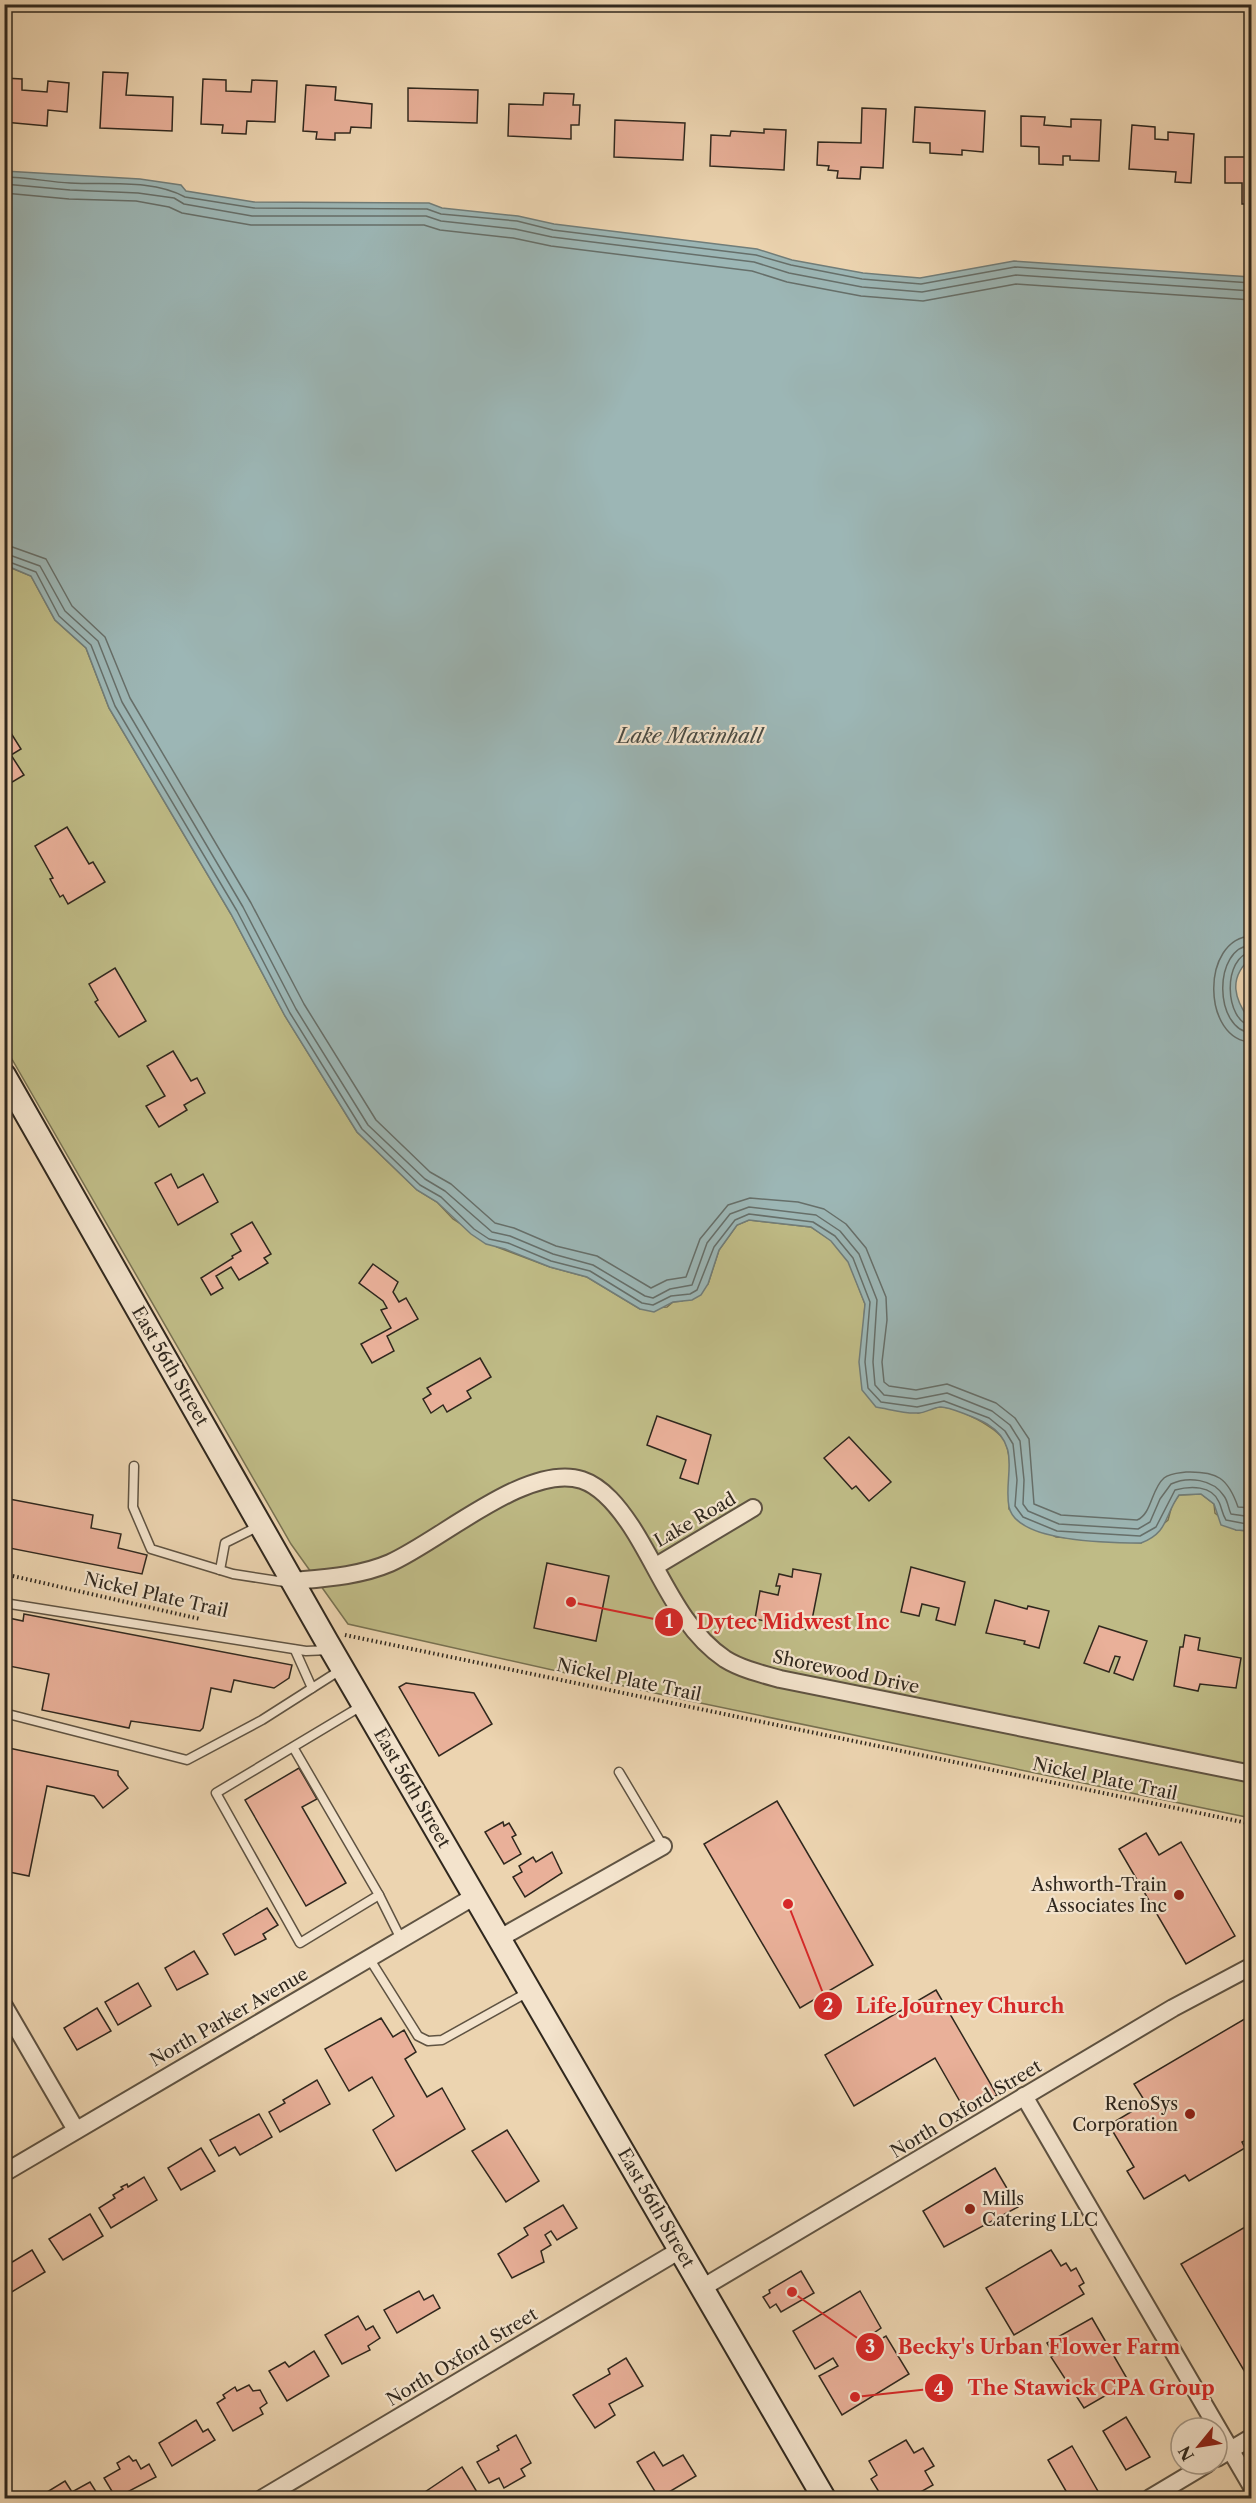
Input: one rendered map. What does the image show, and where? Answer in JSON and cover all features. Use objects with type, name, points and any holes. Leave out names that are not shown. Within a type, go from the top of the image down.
[{"type":"street","name":"East 56th Street","points":[[4,1075],[333,1654],[824,2499]]},
{"type":"street","name":"Shorewood Drive","points":[[293,1583],[376,1569],[400,1558],[533,1482],[560,1476],[584,1480],[606,1495],[624,1516],[656,1566],[667,1589],[702,1638],[726,1660],[758,1673],[1251,1774]]},
{"type":"street","name":"Lake Road","points":[[656,1566],[753,1508]]},
{"type":"street","points":[[500,1938],[663,1846]]},
{"type":"street","name":"North Parker Avenue","points":[[4,2173],[475,1896]]},
{"type":"street","name":"North Oxford Street","points":[[702,2288],[1173,2008],[1251,1966]]},
{"type":"street","points":[[4,2006],[76,2130]]},
{"type":"street","points":[[1024,2096],[1203,2416]]},
{"type":"street","name":"North Oxford Street","points":[[263,2499],[680,2250]]},
{"type":"street","points":[[1229,2451],[1251,2437]]},
{"type":"street","points":[[1229,2460],[1251,2487]]},
{"type":"street","points":[[1150,2499],[1187,2476]]},
{"type":"lane","points":[[134,1466],[133,1507],[151,1549],[220,1570],[293,1583]]},
{"type":"lane","points":[[220,1570],[225,1543],[261,1526]]},
{"type":"lane","points":[[4,1602],[295,1650],[333,1654],[312,1688],[262,1720],[188,1760],[4,1713]]},
{"type":"lane","points":[[295,1650],[312,1688]]},
{"type":"lane","points":[[363,1705],[216,1794],[300,1943],[379,1895]]},
{"type":"lane","points":[[293,1747],[379,1895],[401,1938]]},
{"type":"lane","points":[[619,1772],[663,1846]]},
{"type":"lane","points":[[369,1958],[418,2036],[428,2041],[442,2040],[530,1991]]},
{"type":"path","name":"Nickel Plate Trail","points":[[4,1574],[203,1619]]},
{"type":"path","name":"Nickel Plate Trail","points":[[333,1654],[340,1634],[1251,1824]]},
{"type":"shaded area","points":[[4,565],[31,576],[55,620],[86,648],[109,708],[231,914],[285,1016],[357,1132],[417,1190],[437,1202],[453,1219],[497,1247],[550,1267],[587,1277],[640,1309],[667,1307],[673,1302],[682,1301],[708,1284],[719,1250],[737,1225],[749,1220],[811,1227],[831,1240],[849,1262],[865,1304],[864,1319],[918,1413],[937,1407],[947,1407],[977,1419],[1002,1438],[1006,1444],[1009,1460],[1009,1509],[1056,1537],[1141,1543],[1168,1520],[1172,1505],[1179,1495],[1201,1494],[1214,1504],[1215,1513],[1236,1530],[1251,1531],[1251,1818],[686,1700],[348,1624],[291,1544],[5,1047]]},
{"type":"water","name":"Lake Maxinhall","points":[[4,171],[140,179],[181,185],[186,191],[254,202],[429,203],[442,208],[518,216],[554,224],[757,249],[792,260],[863,273],[920,278],[1014,261],[1251,277],[1252,957],[1239,973],[1236,989],[1237,998],[1252,1023],[1251,1531],[1236,1530],[1221,1525],[1214,1504],[1201,1494],[1179,1495],[1161,1529],[1150,1539],[1141,1543],[1089,1541],[1047,1534],[1029,1528],[1016,1519],[1009,1507],[1008,1452],[1005,1442],[998,1433],[977,1419],[944,1407],[913,1413],[876,1407],[862,1390],[859,1362],[865,1304],[848,1262],[831,1241],[811,1227],[749,1220],[737,1225],[719,1250],[708,1284],[701,1295],[692,1300],[673,1302],[654,1312],[640,1309],[587,1277],[550,1267],[486,1244],[471,1234],[437,1202],[417,1190],[357,1132],[285,1016],[231,914],[109,708],[86,648],[55,620],[31,576],[5,565]]},
{"type":"building","points":[[103,72],[128,73],[126,95],[173,97],[172,131],[100,128]]},
{"type":"building","points":[[4,78],[22,79],[22,90],[47,92],[48,81],[69,83],[67,112],[48,110],[47,126],[4,122]]},
{"type":"building","points":[[203,79],[226,80],[226,91],[251,92],[252,80],[277,81],[275,122],[247,121],[246,134],[222,133],[223,125],[201,124]]},
{"type":"building","points":[[306,85],[336,87],[335,100],[372,104],[371,128],[351,127],[350,133],[335,133],[335,140],[316,139],[317,132],[303,131]]},
{"type":"building","points":[[408,88],[478,90],[477,123],[408,121]]},
{"type":"building","points":[[544,93],[574,94],[573,105],[580,105],[579,125],[571,125],[571,139],[508,136],[509,104],[543,105]]},
{"type":"building","points":[[915,107],[985,111],[983,152],[962,150],[962,155],[930,153],[930,143],[913,142]]},
{"type":"building","points":[[862,108],[886,109],[883,168],[861,167],[860,179],[837,178],[838,171],[828,170],[829,166],[817,165],[818,142],[861,143]]},
{"type":"building","points":[[1021,116],[1045,117],[1044,125],[1071,127],[1071,119],[1101,120],[1099,161],[1070,160],[1070,156],[1063,156],[1063,165],[1039,164],[1039,147],[1021,146]]},
{"type":"building","points":[[615,120],[685,123],[683,160],[614,157]]},
{"type":"building","points":[[1132,125],[1155,127],[1155,139],[1168,140],[1168,132],[1194,134],[1191,183],[1175,182],[1176,172],[1129,169]]},
{"type":"building","points":[[764,129],[786,130],[784,170],[710,166],[711,135],[730,136],[731,131],[764,133]]},
{"type":"building","points":[[1225,157],[1252,157],[1252,204],[1242,204],[1242,183],[1225,183]]},
{"type":"building","points":[[9,730],[21,749],[11,755],[24,775],[4,787],[4,733]]},
{"type":"building","points":[[67,827],[89,864],[93,862],[105,882],[68,904],[63,895],[60,897],[50,879],[53,878],[35,846]]},
{"type":"building","points":[[115,968],[146,1021],[119,1037],[95,1002],[98,1000],[89,984]]},
{"type":"building","points":[[173,1051],[191,1081],[197,1078],[205,1093],[184,1105],[187,1110],[159,1127],[146,1106],[165,1096],[147,1066]]},
{"type":"building","points":[[171,1174],[178,1188],[203,1174],[218,1202],[178,1225],[155,1183]]},
{"type":"building","points":[[252,1222],[271,1254],[264,1258],[268,1263],[239,1280],[231,1267],[216,1276],[223,1288],[211,1295],[201,1278],[241,1251],[231,1234]]},
{"type":"building","points":[[373,1264],[398,1282],[393,1292],[399,1302],[406,1298],[418,1319],[387,1336],[394,1351],[372,1363],[361,1344],[391,1328],[381,1310],[387,1308],[383,1301],[359,1283]]},
{"type":"building","points":[[480,1358],[491,1377],[467,1391],[471,1398],[447,1412],[443,1405],[431,1413],[423,1399],[431,1394],[427,1388]]},
{"type":"building","points":[[657,1416],[711,1435],[698,1484],[680,1478],[686,1460],[647,1445]]},
{"type":"building","points":[[849,1437],[891,1482],[869,1501],[856,1486],[852,1489],[824,1458]]},
{"type":"building","points":[[4,1498],[93,1515],[91,1528],[121,1534],[118,1548],[147,1555],[142,1574],[4,1547]]},
{"type":"building","points":[[547,1563],[609,1576],[596,1641],[534,1628]]},
{"type":"building","points":[[911,1567],[965,1582],[955,1625],[936,1620],[939,1608],[922,1604],[919,1616],[901,1612]]},
{"type":"building","points":[[793,1569],[821,1574],[810,1630],[755,1619],[760,1591],[778,1595],[780,1586],[776,1586],[779,1574],[792,1577]]},
{"type":"building","points":[[995,1600],[1027,1609],[1028,1606],[1049,1611],[1039,1648],[1024,1644],[1025,1641],[986,1633]]},
{"type":"building","points":[[24,1614],[292,1665],[289,1678],[274,1688],[234,1680],[231,1692],[211,1688],[203,1728],[200,1731],[131,1721],[129,1728],[42,1710],[49,1674],[4,1665],[4,1617],[23,1621]]},
{"type":"building","points":[[1099,1626],[1147,1641],[1133,1680],[1114,1673],[1120,1657],[1115,1656],[1109,1672],[1084,1663]]},
{"type":"building","points":[[1185,1635],[1200,1638],[1198,1650],[1241,1658],[1236,1688],[1200,1684],[1198,1691],[1174,1686],[1180,1647],[1183,1647]]},
{"type":"building","points":[[406,1683],[474,1693],[492,1724],[439,1756],[399,1687]]},
{"type":"building","points":[[4,1747],[118,1771],[118,1775],[128,1788],[103,1808],[94,1796],[47,1786],[29,1876],[4,1871]]},
{"type":"building","points":[[299,1768],[317,1799],[302,1807],[346,1883],[306,1906],[245,1800]]},
{"type":"building","points":[[777,1801],[873,1965],[800,2008],[704,1844]]},
{"type":"building","points":[[503,1822],[504,1826],[509,1823],[516,1835],[512,1837],[521,1854],[504,1864],[485,1832]]},
{"type":"building","name":"Ashworth-Train Associates Inc","points":[[1146,1833],[1159,1855],[1181,1842],[1235,1936],[1186,1964],[1119,1849]]},
{"type":"building","points":[[552,1852],[562,1873],[525,1897],[513,1877],[522,1872],[519,1866],[533,1857],[536,1862]]},
{"type":"building","points":[[267,1908],[278,1925],[263,1934],[266,1939],[235,1955],[223,1934]]},
{"type":"building","points":[[194,1951],[208,1974],[177,1990],[165,1968]]},
{"type":"building","points":[[138,1983],[151,2006],[118,2025],[105,2002]]},
{"type":"building","points":[[936,1990],[997,2095],[966,2112],[935,2058],[854,2106],[825,2055]]},
{"type":"building","points":[[97,2008],[111,2031],[77,2050],[64,2028]]},
{"type":"building","name":"RenoSys Corporation","points":[[1248,2017],[1252,2023],[1252,2137],[1242,2142],[1245,2148],[1189,2181],[1185,2175],[1144,2199],[1127,2171],[1134,2167],[1109,2125],[1146,2103],[1134,2084]]},
{"type":"building","points":[[381,2018],[393,2037],[404,2030],[416,2052],[405,2059],[427,2097],[442,2088],[465,2129],[396,2171],[373,2130],[394,2116],[372,2077],[349,2091],[325,2049]]},
{"type":"building","points":[[317,2080],[330,2104],[280,2132],[269,2112],[285,2103],[283,2100]]},
{"type":"building","points":[[259,2114],[272,2137],[240,2155],[235,2147],[219,2156],[210,2140]]},
{"type":"building","points":[[507,2130],[539,2181],[506,2202],[472,2151]]},
{"type":"building","points":[[201,2148],[215,2171],[181,2190],[168,2168]]},
{"type":"building","name":"Mills Catering LLC","points":[[995,2168],[1018,2207],[944,2247],[923,2211]]},
{"type":"building","points":[[144,2177],[157,2200],[111,2228],[99,2208],[115,2198],[113,2195],[123,2189],[121,2187],[127,2184],[128,2187]]},
{"type":"building","points":[[563,2205],[577,2228],[557,2240],[551,2231],[545,2235],[551,2245],[541,2251],[544,2262],[512,2278],[498,2254],[528,2235],[524,2228]]},
{"type":"building","points":[[90,2214],[103,2236],[63,2260],[49,2239]]},
{"type":"building","points":[[1252,2223],[1252,2384],[1181,2264]]},
{"type":"building","points":[[32,2250],[45,2272],[5,2296],[4,2267]]},
{"type":"building","points":[[1051,2250],[1061,2266],[1066,2263],[1071,2271],[1076,2268],[1084,2283],[1079,2286],[1084,2294],[1014,2335],[986,2288]]},
{"type":"building","points":[[801,2271],[814,2293],[781,2312],[776,2304],[770,2308],[763,2297],[770,2293],[769,2290]]},
{"type":"building","points":[[419,2291],[424,2300],[433,2295],[440,2308],[397,2333],[384,2310]]},
{"type":"building","points":[[860,2291],[881,2328],[865,2339],[869,2346],[886,2336],[909,2374],[842,2415],[819,2376],[838,2366],[833,2358],[815,2369],[793,2331]]},
{"type":"building","points":[[358,2316],[366,2330],[373,2326],[380,2338],[368,2346],[370,2350],[342,2364],[325,2335]]},
{"type":"building","points":[[1092,2318],[1129,2382],[1084,2408],[1051,2357],[1054,2355],[1047,2343]]},
{"type":"building","points":[[314,2351],[329,2376],[287,2401],[269,2371],[285,2362],[289,2367]]},
{"type":"building","points":[[626,2358],[643,2386],[609,2404],[615,2415],[595,2428],[573,2395],[610,2374],[608,2369]]},
{"type":"building","points":[[249,2385],[253,2391],[260,2390],[267,2403],[260,2408],[263,2414],[233,2431],[217,2403],[225,2398],[223,2395],[235,2387],[237,2391]]},
{"type":"building","points":[[1126,2417],[1150,2457],[1126,2470],[1103,2431]]},
{"type":"building","points":[[196,2420],[203,2432],[208,2429],[215,2440],[172,2466],[159,2443]]},
{"type":"building","points":[[516,2435],[531,2463],[521,2469],[525,2476],[504,2488],[499,2478],[489,2483],[477,2462],[499,2450],[497,2446]]},
{"type":"building","points":[[906,2440],[914,2453],[923,2448],[934,2466],[925,2471],[933,2485],[910,2498],[890,2498],[887,2493],[882,2497],[871,2479],[877,2475],[869,2461]]},
{"type":"building","points":[[1072,2446],[1099,2493],[1089,2498],[1070,2498],[1048,2460]]},
{"type":"building","points":[[654,2452],[663,2466],[683,2455],[696,2476],[659,2498],[637,2462]]},
{"type":"building","points":[[129,2456],[133,2461],[136,2460],[141,2469],[149,2464],[156,2477],[116,2498],[104,2478],[120,2469],[117,2463]]},
{"type":"building","points":[[462,2467],[477,2492],[466,2498],[416,2498]]},
{"type":"building","points":[[65,2481],[72,2492],[90,2482],[100,2498],[51,2498],[47,2492]]},
{"type":"place","name":"Dytec Midwest Inc","points":[[571,1602]]},
{"type":"place","name":"Ashworth-Train Associates Inc","points":[[1179,1895]]},
{"type":"place","name":"Life Journey Church","points":[[788,1904]]},
{"type":"place","name":"RenoSys Corporation","points":[[1190,2114]]},
{"type":"place","name":"Mills Catering LLC","points":[[970,2209]]},
{"type":"place","name":"Becky's Urban Flower Farm","points":[[792,2292]]},
{"type":"place","name":"The Stawick CPA Group","points":[[855,2397]]}]
